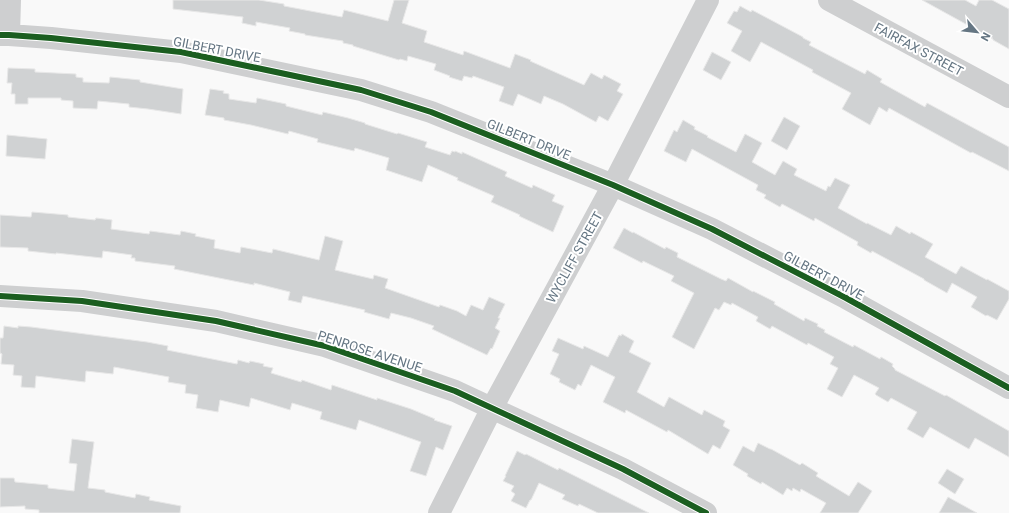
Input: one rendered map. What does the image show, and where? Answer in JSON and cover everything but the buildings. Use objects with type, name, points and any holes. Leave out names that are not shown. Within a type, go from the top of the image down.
[{"type":"street","points":[[4,35],[10,0]]},
{"type":"street","name":"WYCLIFF STREET","points":[[439,513],[492,408],[614,185],[708,0]]},
{"type":"street","name":"FAIRFAX STREET","points":[[829,0],[1009,97]]},
{"type":"street","name":"GILBERT DRIVE","points":[[4,35],[50,38],[181,52],[361,90],[431,112],[614,185],[712,229],[846,298],[1009,388]]},
{"type":"street","name":"PENROSE AVENUE","points":[[0,296],[82,301],[216,321],[325,346],[455,390],[623,469],[706,513]]},
{"type":"cycle path","points":[[0,35],[51,38],[181,52],[361,90],[431,112],[613,185],[712,229],[846,298],[1009,388]]},
{"type":"cycle path","points":[[0,296],[82,301],[216,321],[325,346],[455,391],[623,469],[706,513]]}]
